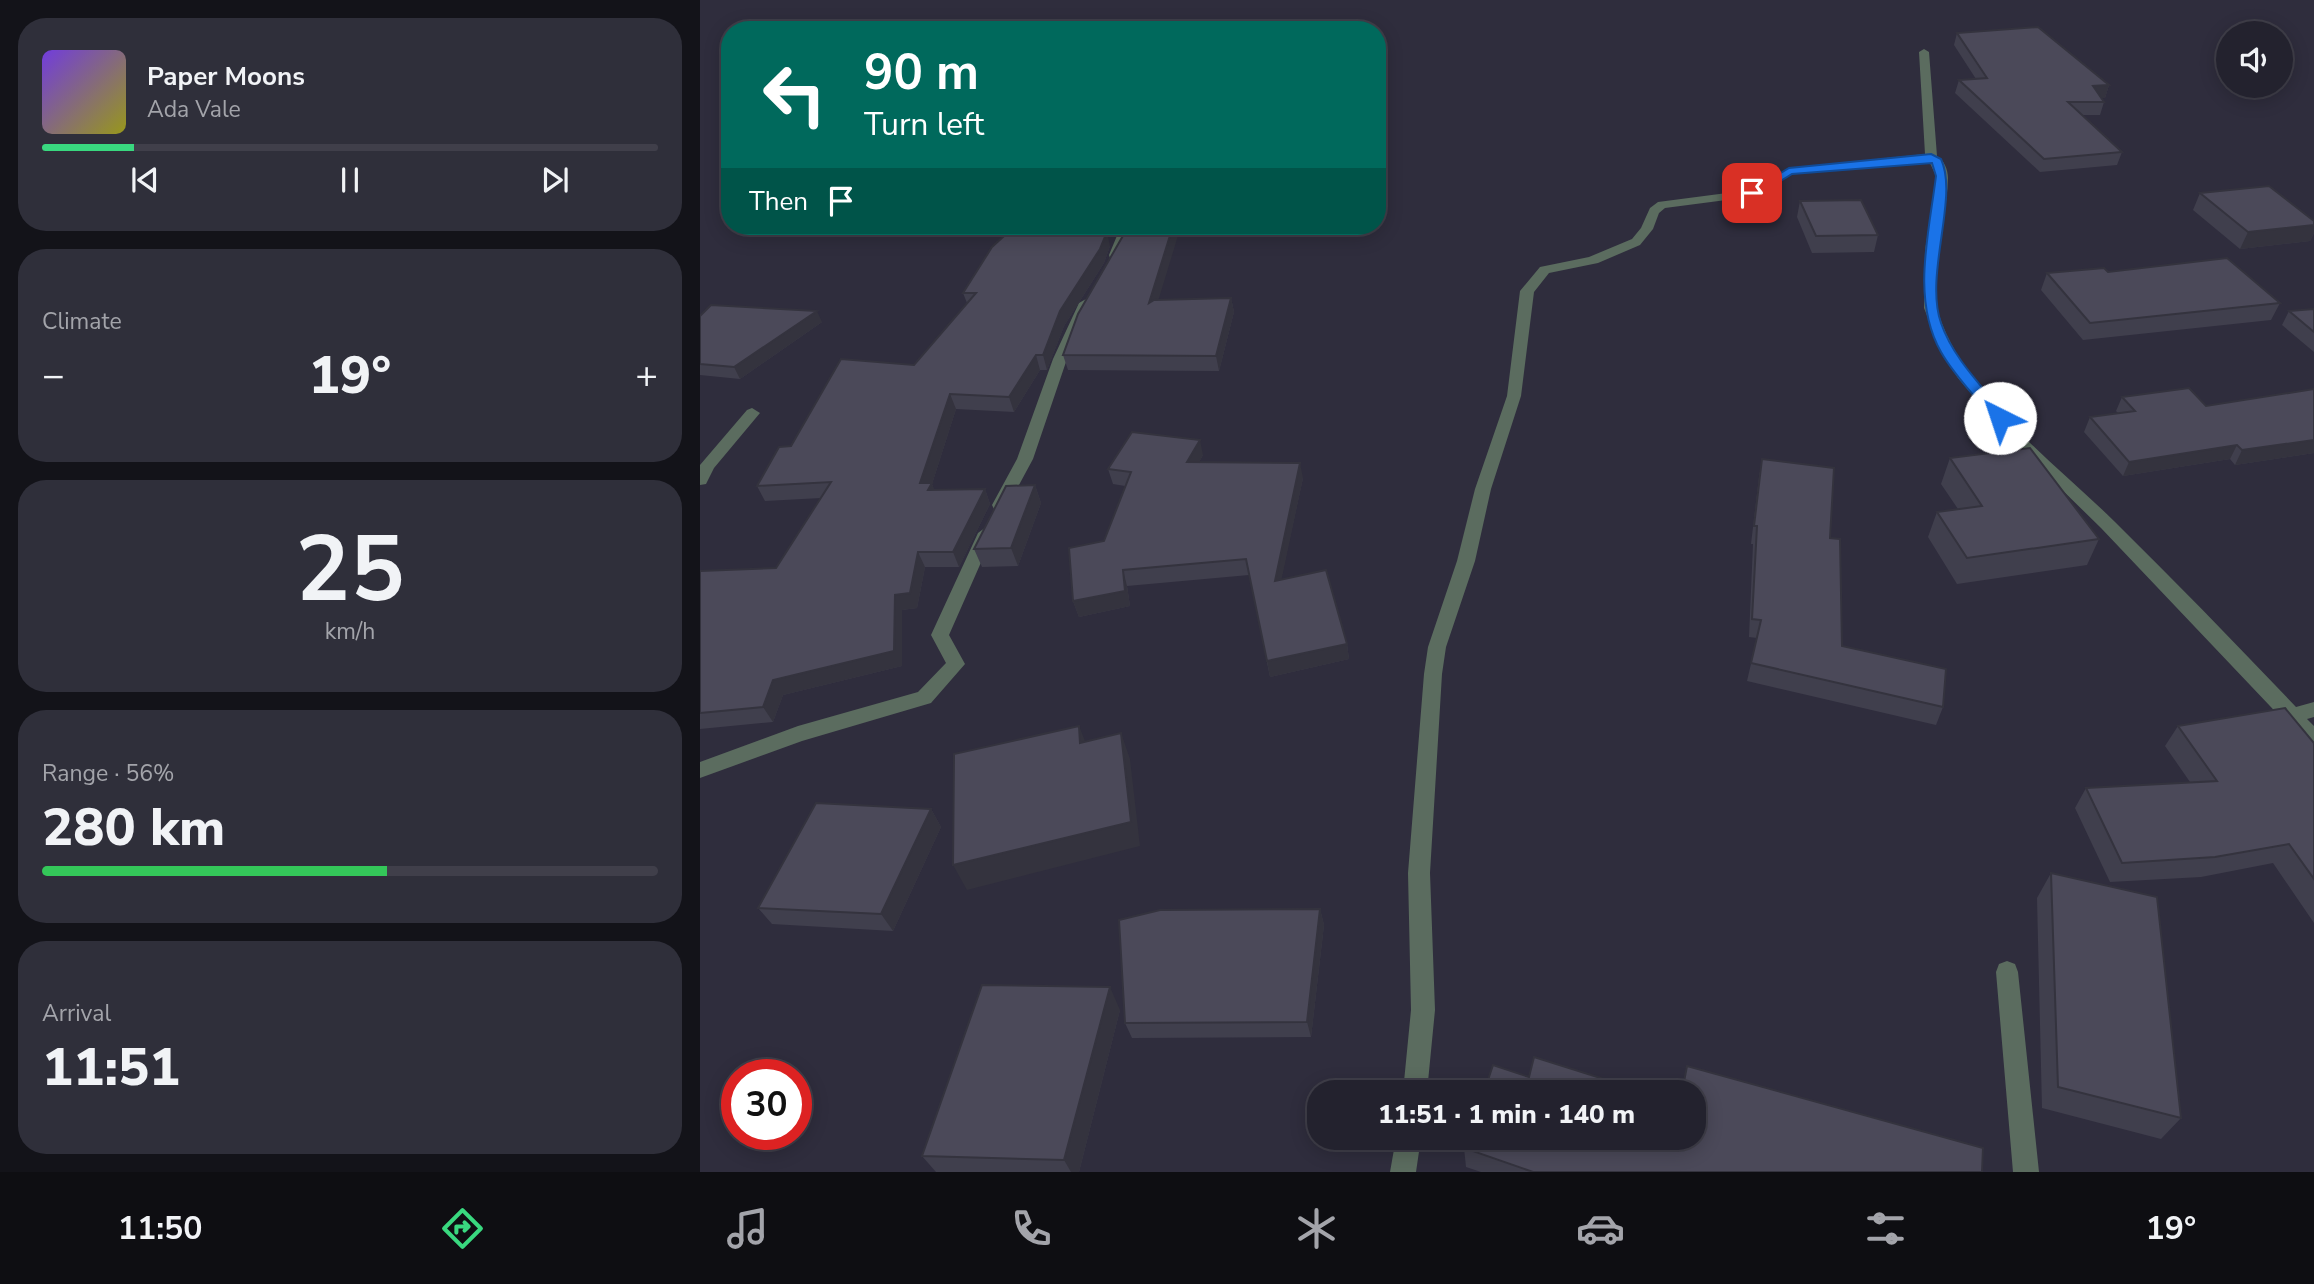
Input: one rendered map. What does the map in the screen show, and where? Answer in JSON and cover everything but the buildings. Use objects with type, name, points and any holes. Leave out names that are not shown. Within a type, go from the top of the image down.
[{"type":"street","points":[[1924,52],[1931,157]]},
{"type":"street","points":[[1416,1080],[1423,1010],[1419,873],[1433,674],[1437,647],[1466,561],[1483,489],[1514,396],[1525,303],[1533,280],[1551,267],[1593,260],[1623,249],[1641,236],[1654,211],[1662,205],[1752,193],[1789,171],[1931,157],[1937,161],[1942,176],[1930,279],[1933,321],[1948,352],[2000,418],[2201,618],[2314,739]]},
{"type":"street","points":[[700,770],[798,734],[924,698],[956,664],[940,635],[983,539],[1025,459],[1073,327],[1101,281],[1123,235]]},
{"type":"street","points":[[700,480],[707,466],[752,413]]},
{"type":"street","points":[[2293,716],[2314,709]]},
{"type":"street","points":[[2007,972],[2026,1172]]},
{"type":"street","points":[[1403,1172],[1407,1150]]},
{"type":"route","points":[[1752,193],[1789,171],[1931,157],[1937,161],[1942,176],[1930,279],[1933,321],[1948,352],[1969,383],[2000,418]]}]
